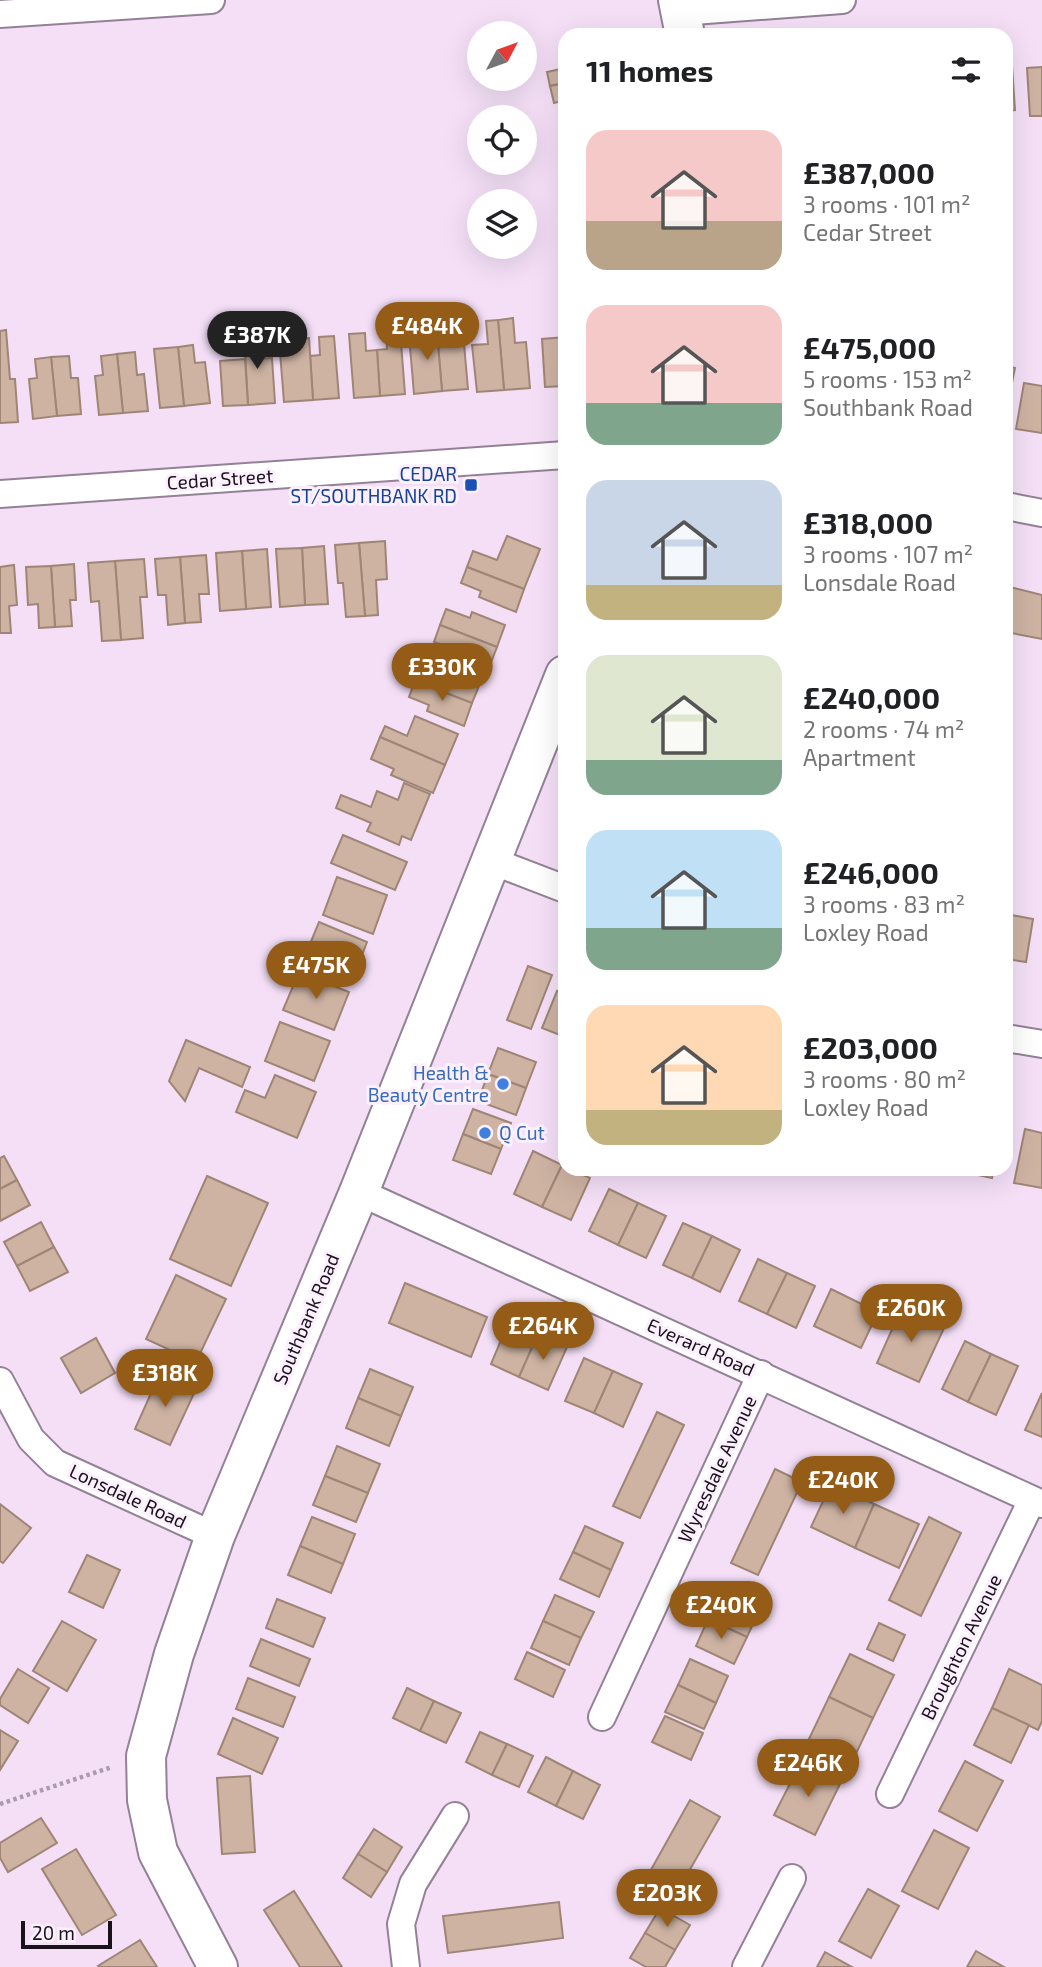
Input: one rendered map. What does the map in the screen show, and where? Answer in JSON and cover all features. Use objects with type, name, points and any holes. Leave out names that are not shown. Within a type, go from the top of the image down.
[{"type":"street","points":[[0,14],[211,0]]},
{"type":"street","points":[[681,16],[842,0]]},
{"type":"street","name":"Cedar Street","points":[[0,494],[558,456]]},
{"type":"street","points":[[1013,507],[1042,513]]},
{"type":"street","name":"Southbank Road","points":[[218,1967],[158,1852],[147,1800],[146,1756],[174,1654],[215,1536],[359,1192],[558,693]]},
{"type":"street","points":[[492,861],[558,886]]},
{"type":"street","points":[[1013,1039],[1042,1044]]},
{"type":"street","name":"Everard Road","points":[[359,1192],[1037,1502]]},
{"type":"street","name":"Wyresdale Avenue","points":[[602,1717],[761,1374]]},
{"type":"street","name":"Lonsdale Road","points":[[0,1381],[32,1439],[55,1463],[215,1536]]},
{"type":"street","name":"Broughton Avenue","points":[[890,1794],[1037,1502]]},
{"type":"street","points":[[406,1967],[401,1924],[413,1884],[455,1816]]},
{"type":"street","points":[[746,1967],[792,1878]]},
{"type":"path","points":[[0,1804],[146,1756]]},
{"type":"building","points":[[1042,67],[1042,116],[1030,116],[1027,68]]},
{"type":"building","points":[[558,70],[558,84],[550,86],[547,72]]},
{"type":"building","points":[[558,84],[558,102],[554,103],[550,86]]},
{"type":"building","points":[[252,316],[254,359],[272,358],[275,403],[248,405],[243,317]]},
{"type":"building","points":[[513,318],[515,343],[526,342],[530,388],[504,390],[498,320]]},
{"type":"building","points":[[450,320],[452,344],[464,344],[468,389],[442,391],[436,321]]},
{"type":"building","points":[[498,320],[504,390],[477,392],[472,345],[488,344],[486,321]]},
{"type":"building","points":[[436,321],[442,391],[414,394],[410,347],[425,346],[423,322]]},
{"type":"building","points":[[6,330],[10,379],[15,379],[18,422],[0,423],[0,331]]},
{"type":"building","points":[[400,330],[405,394],[380,396],[377,350],[387,349],[386,331]]},
{"type":"building","points":[[365,333],[366,351],[377,350],[380,396],[354,398],[349,334]]},
{"type":"building","points":[[334,336],[339,398],[313,400],[310,356],[320,355],[319,337]]},
{"type":"building","points":[[309,338],[313,400],[284,402],[279,340]]},
{"type":"building","points":[[558,338],[558,386],[545,387],[542,339]]},
{"type":"building","points":[[193,345],[195,363],[205,362],[210,403],[184,406],[178,347]]},
{"type":"building","points":[[178,347],[184,406],[160,408],[154,349]]},
{"type":"building","points":[[135,352],[137,375],[144,374],[148,411],[123,413],[117,354]]},
{"type":"building","points":[[117,354],[123,413],[99,415],[95,376],[103,375],[101,356]]},
{"type":"building","points":[[69,356],[71,378],[78,378],[81,414],[57,416],[51,357]]},
{"type":"building","points":[[51,357],[57,416],[33,419],[29,379],[37,378],[35,359]]},
{"type":"building","points":[[245,359],[248,405],[223,406],[220,361]]},
{"type":"building","points":[[1024,383],[1042,386],[1042,433],[1016,429]]},
{"type":"building","points":[[507,536],[540,549],[524,589],[467,567],[473,551],[497,560]]},
{"type":"building","points":[[385,541],[387,579],[376,580],[378,615],[365,616],[359,543]]},
{"type":"building","points":[[359,543],[365,616],[346,617],[343,583],[338,583],[335,545]]},
{"type":"building","points":[[324,546],[328,604],[305,605],[302,548]]},
{"type":"building","points":[[302,548],[305,605],[280,607],[276,549]]},
{"type":"building","points":[[267,549],[271,607],[246,609],[242,551]]},
{"type":"building","points":[[242,551],[246,609],[220,611],[216,553]]},
{"type":"building","points":[[206,555],[209,594],[199,594],[201,622],[185,623],[180,557]]},
{"type":"building","points":[[180,557],[185,623],[168,625],[166,595],[158,595],[155,559]]},
{"type":"building","points":[[144,559],[147,597],[140,597],[143,638],[121,640],[115,561]]},
{"type":"building","points":[[115,561],[121,640],[102,641],[99,601],[91,602],[88,563]]},
{"type":"building","points":[[74,564],[76,600],[70,600],[72,626],[55,627],[51,566]]},
{"type":"building","points":[[14,565],[17,605],[9,606],[11,633],[0,633],[0,567]]},
{"type":"building","points":[[51,566],[55,627],[39,628],[38,604],[28,605],[26,567]]},
{"type":"building","points":[[467,567],[524,589],[516,612],[479,597],[481,591],[461,583]]},
{"type":"building","points":[[1013,588],[1042,595],[1042,639],[1013,633]]},
{"type":"building","points":[[446,609],[470,618],[472,612],[505,625],[497,647],[440,625]]},
{"type":"building","points":[[440,625],[497,647],[488,670],[451,656],[454,649],[434,642]]},
{"type":"building","points":[[422,664],[446,674],[448,668],[481,681],[472,703],[415,681]]},
{"type":"building","points":[[415,681],[472,703],[464,726],[427,711],[429,705],[409,697]]},
{"type":"building","points":[[415,716],[458,734],[445,765],[380,737],[385,726],[407,736]]},
{"type":"building","points":[[380,737],[445,765],[433,793],[391,775],[394,769],[371,759]]},
{"type":"building","points":[[404,783],[430,794],[411,840],[402,836],[399,845],[367,831],[371,823],[336,808],[341,795],[371,807],[377,791],[398,800]]},
{"type":"building","points":[[343,835],[407,862],[395,890],[331,863]]},
{"type":"building","points":[[337,877],[387,895],[373,934],[323,915]]},
{"type":"building","points":[[1013,915],[1033,919],[1026,962],[1013,960]]},
{"type":"building","points":[[319,922],[367,942],[354,976],[305,956]]},
{"type":"building","points":[[528,966],[552,975],[531,1029],[507,1020]]},
{"type":"building","points":[[299,972],[349,992],[334,1030],[283,1010]]},
{"type":"building","points":[[558,992],[558,1034],[542,1028]]},
{"type":"building","points":[[280,1022],[330,1041],[314,1081],[265,1061]]},
{"type":"building","points":[[186,1040],[250,1067],[242,1087],[199,1068],[185,1101],[169,1081]]},
{"type":"building","points":[[498,1048],[536,1062],[526,1088],[488,1074]]},
{"type":"building","points":[[488,1074],[526,1088],[516,1115],[478,1101]]},
{"type":"building","points":[[275,1075],[316,1092],[297,1138],[236,1112],[245,1090],[265,1098]]},
{"type":"building","points":[[473,1109],[511,1123],[501,1149],[463,1134]]},
{"type":"building","points":[[1025,1129],[1042,1133],[1042,1188],[1014,1183]]},
{"type":"building","points":[[463,1134],[501,1149],[491,1174],[453,1160]]},
{"type":"building","points":[[533,1151],[558,1163],[558,1173],[542,1207],[514,1194]]},
{"type":"building","points":[[4,1156],[17,1180],[0,1189],[0,1158]]},
{"type":"building","points":[[558,1173],[558,1176],[590,1178],[571,1220],[542,1207]]},
{"type":"building","points":[[207,1176],[268,1203],[231,1286],[170,1259]]},
{"type":"building","points":[[17,1180],[30,1205],[0,1221],[0,1189]]},
{"type":"building","points":[[609,1189],[638,1203],[618,1245],[589,1231]]},
{"type":"building","points":[[638,1203],[666,1216],[646,1258],[618,1245]]},
{"type":"building","points":[[41,1222],[54,1247],[17,1266],[4,1242]]},
{"type":"building","points":[[683,1223],[712,1236],[692,1278],[663,1265]]},
{"type":"building","points":[[712,1236],[740,1250],[720,1292],[692,1278]]},
{"type":"building","points":[[54,1247],[68,1272],[30,1291],[17,1266]]},
{"type":"building","points":[[758,1259],[787,1273],[767,1314],[739,1301]]},
{"type":"building","points":[[787,1273],[815,1286],[796,1328],[767,1314]]},
{"type":"building","points":[[176,1275],[226,1299],[196,1362],[146,1339]]},
{"type":"building","points":[[405,1283],[487,1317],[471,1357],[389,1323]]},
{"type":"building","points":[[831,1289],[878,1312],[861,1348],[814,1326]]},
{"type":"building","points":[[902,1307],[945,1326],[919,1382],[877,1363]]},
{"type":"building","points":[[509,1321],[538,1334],[519,1377],[491,1364]]},
{"type":"building","points":[[538,1334],[567,1347],[548,1390],[519,1377]]},
{"type":"building","points":[[96,1338],[115,1373],[81,1393],[61,1358]]},
{"type":"building","points":[[965,1341],[991,1354],[968,1402],[942,1389]]},
{"type":"building","points":[[991,1354],[1018,1366],[996,1415],[968,1402]]},
{"type":"building","points":[[584,1358],[613,1371],[594,1413],[565,1401]]},
{"type":"building","points":[[370,1369],[413,1387],[401,1416],[358,1398]]},
{"type":"building","points":[[613,1371],[642,1384],[623,1427],[594,1413]]},
{"type":"building","points":[[160,1373],[196,1389],[170,1445],[135,1429]]},
{"type":"building","points":[[1042,1393],[1042,1437],[1025,1430]]},
{"type":"building","points":[[358,1398],[401,1416],[389,1446],[346,1428]]},
{"type":"building","points":[[657,1412],[684,1425],[640,1518],[613,1506]]},
{"type":"building","points":[[337,1446],[380,1464],[368,1493],[325,1476]]},
{"type":"building","points":[[775,1469],[802,1482],[758,1575],[731,1563]]},
{"type":"building","points":[[325,1476],[368,1493],[356,1522],[313,1505]]},
{"type":"building","points":[[831,1484],[874,1504],[855,1548],[811,1527]]},
{"type":"building","points":[[0,1504],[31,1528],[3,1563],[0,1561]]},
{"type":"building","points":[[874,1504],[919,1524],[899,1568],[855,1548]]},
{"type":"building","points":[[312,1517],[355,1534],[343,1564],[300,1546]]},
{"type":"building","points":[[929,1517],[961,1533],[921,1616],[889,1600]]},
{"type":"building","points":[[585,1526],[623,1543],[611,1570],[573,1552]]},
{"type":"building","points":[[300,1546],[343,1564],[331,1593],[288,1575]]},
{"type":"building","points":[[573,1552],[611,1570],[599,1597],[560,1579]]},
{"type":"building","points":[[87,1555],[120,1570],[103,1608],[69,1592]]},
{"type":"building","points":[[721,1593],[759,1611],[747,1637],[708,1619]]},
{"type":"building","points":[[555,1595],[594,1612],[581,1638],[543,1621]]},
{"type":"building","points":[[277,1599],[325,1618],[313,1647],[266,1628]]},
{"type":"building","points":[[708,1619],[747,1637],[734,1664],[696,1646]]},
{"type":"building","points":[[62,1621],[96,1640],[67,1691],[33,1671]]},
{"type":"building","points":[[543,1621],[581,1638],[569,1665],[531,1648]]},
{"type":"building","points":[[879,1623],[905,1635],[893,1661],[867,1649]]},
{"type":"building","points":[[261,1639],[310,1659],[299,1686],[250,1666]]},
{"type":"building","points":[[527,1652],[565,1670],[553,1697],[515,1679]]},
{"type":"building","points":[[850,1654],[894,1675],[873,1718],[829,1697]]},
{"type":"building","points":[[690,1659],[728,1676],[716,1703],[678,1685]]},
{"type":"building","points":[[18,1669],[49,1688],[28,1723],[0,1705],[0,1699]]},
{"type":"building","points":[[1009,1669],[1042,1685],[1042,1721],[1038,1730],[992,1708]]},
{"type":"building","points":[[248,1678],[295,1697],[283,1727],[236,1709]]},
{"type":"building","points":[[678,1685],[716,1703],[704,1729],[665,1712]]},
{"type":"building","points":[[407,1688],[434,1701],[420,1731],[393,1718]]},
{"type":"building","points":[[829,1697],[873,1718],[852,1762],[808,1741]]},
{"type":"building","points":[[434,1701],[461,1713],[446,1743],[420,1731]]},
{"type":"building","points":[[992,1708],[1029,1725],[1011,1763],[974,1745]]},
{"type":"building","points":[[665,1716],[703,1733],[691,1760],[652,1742]]},
{"type":"building","points":[[233,1718],[278,1738],[262,1774],[218,1754]]},
{"type":"building","points":[[0,1730],[18,1741],[0,1770]]},
{"type":"building","points":[[480,1732],[507,1744],[492,1775],[466,1762]]},
{"type":"building","points":[[507,1744],[533,1756],[519,1787],[492,1775]]},
{"type":"building","points":[[546,1757],[573,1771],[556,1806],[528,1792]]},
{"type":"building","points":[[965,1761],[1003,1781],[977,1831],[939,1811]]},
{"type":"building","points":[[801,1762],[841,1782],[815,1835],[774,1815]]},
{"type":"building","points":[[573,1771],[600,1785],[583,1819],[556,1806]]},
{"type":"building","points":[[250,1776],[255,1852],[222,1854],[217,1778]]},
{"type":"building","points":[[690,1800],[720,1817],[676,1894],[647,1877]]},
{"type":"building","points":[[41,1818],[57,1843],[8,1872],[0,1858],[0,1843]]},
{"type":"building","points":[[374,1829],[402,1847],[387,1872],[358,1854]]},
{"type":"building","points":[[934,1830],[969,1848],[938,1909],[902,1891]]},
{"type":"building","points":[[76,1849],[116,1915],[82,1935],[42,1869]]},
{"type":"building","points":[[358,1854],[387,1872],[371,1897],[343,1878]]},
{"type":"building","points":[[868,1889],[899,1906],[871,1958],[839,1941]]},
{"type":"building","points":[[294,1891],[342,1967],[300,1967],[264,1910]]},
{"type":"building","points":[[559,1902],[563,1938],[448,1953],[443,1916]]},
{"type":"building","points":[[660,1908],[690,1925],[675,1950],[645,1933]]},
{"type":"building","points":[[645,1933],[675,1950],[665,1967],[646,1967],[630,1958]]},
{"type":"building","points":[[140,1940],[157,1967],[98,1966]]},
{"type":"building","points":[[976,1951],[1004,1967],[967,1967]]},
{"type":"building","points":[[825,1952],[852,1967],[817,1967]]},
{"type":"place","name":"CEDAR ST/SOUTHBANK RD","points":[[471,485]]},
{"type":"place","name":"Health & Beauty Centre","points":[[503,1084]]},
{"type":"place","name":"Q Cut","points":[[485,1133]]}]
